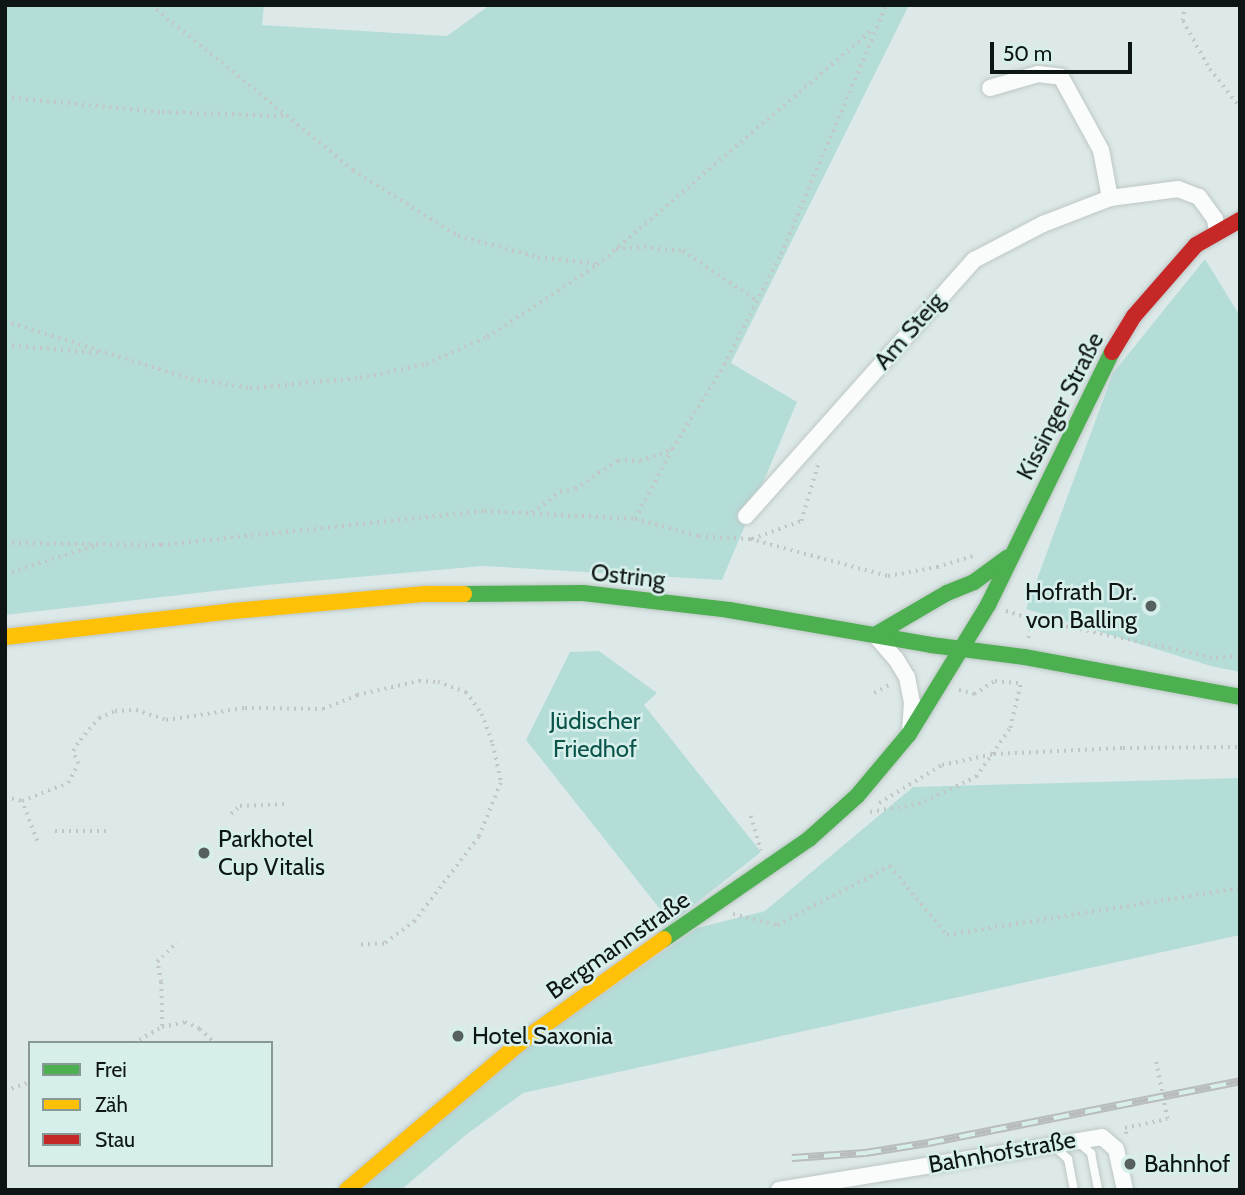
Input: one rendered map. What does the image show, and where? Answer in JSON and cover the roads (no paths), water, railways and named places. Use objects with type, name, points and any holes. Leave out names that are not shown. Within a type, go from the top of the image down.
[{"type":"street","points":[[990,88],[1038,74],[1061,77],[1101,149],[1110,198]]},
{"type":"street","name":"Am Steig","points":[[746,516],[974,260],[1043,224],[1110,198],[1178,189],[1199,197],[1215,219],[1217,231]]},
{"type":"street","name":"Kissinger Straße","points":[[962,648],[988,605],[1101,370],[1134,316],[1187,254],[1217,231],[1240,220]]},
{"type":"street","points":[[909,734],[912,703],[907,677],[876,635],[947,593],[974,582],[1010,556]]},
{"type":"street","name":"Ostring","points":[[5,637],[233,611],[425,594],[570,593],[730,610],[1240,697]]},
{"type":"street","name":"Bergmannstraße","points":[[347,1190],[521,1042],[606,979],[809,839],[857,796],[909,734],[962,648]]},
{"type":"street","name":"Bahnhofstraße","points":[[779,1190],[1102,1136],[1116,1149],[1125,1190]]},
{"type":"lane","points":[[1074,1140],[1091,1153],[1098,1190]]},
{"type":"lane","points":[[1049,1145],[1068,1159],[1074,1190]]},
{"type":"railway","points":[[792,1158],[865,1153],[928,1143],[1240,1081]]},
{"type":"place","name":"Hofrath Dr. von Balling","points":[[1151,606]]},
{"type":"place","name":"Parkhotel Cup Vitalis","points":[[204,853]]},
{"type":"place","name":"Hotel Saxonia","points":[[458,1036]]},
{"type":"place","name":"Bahnhof","points":[[1130,1164]]},
{"type":"park label","name":"Jüdischer Friedhof","points":[[595,735]]}]
